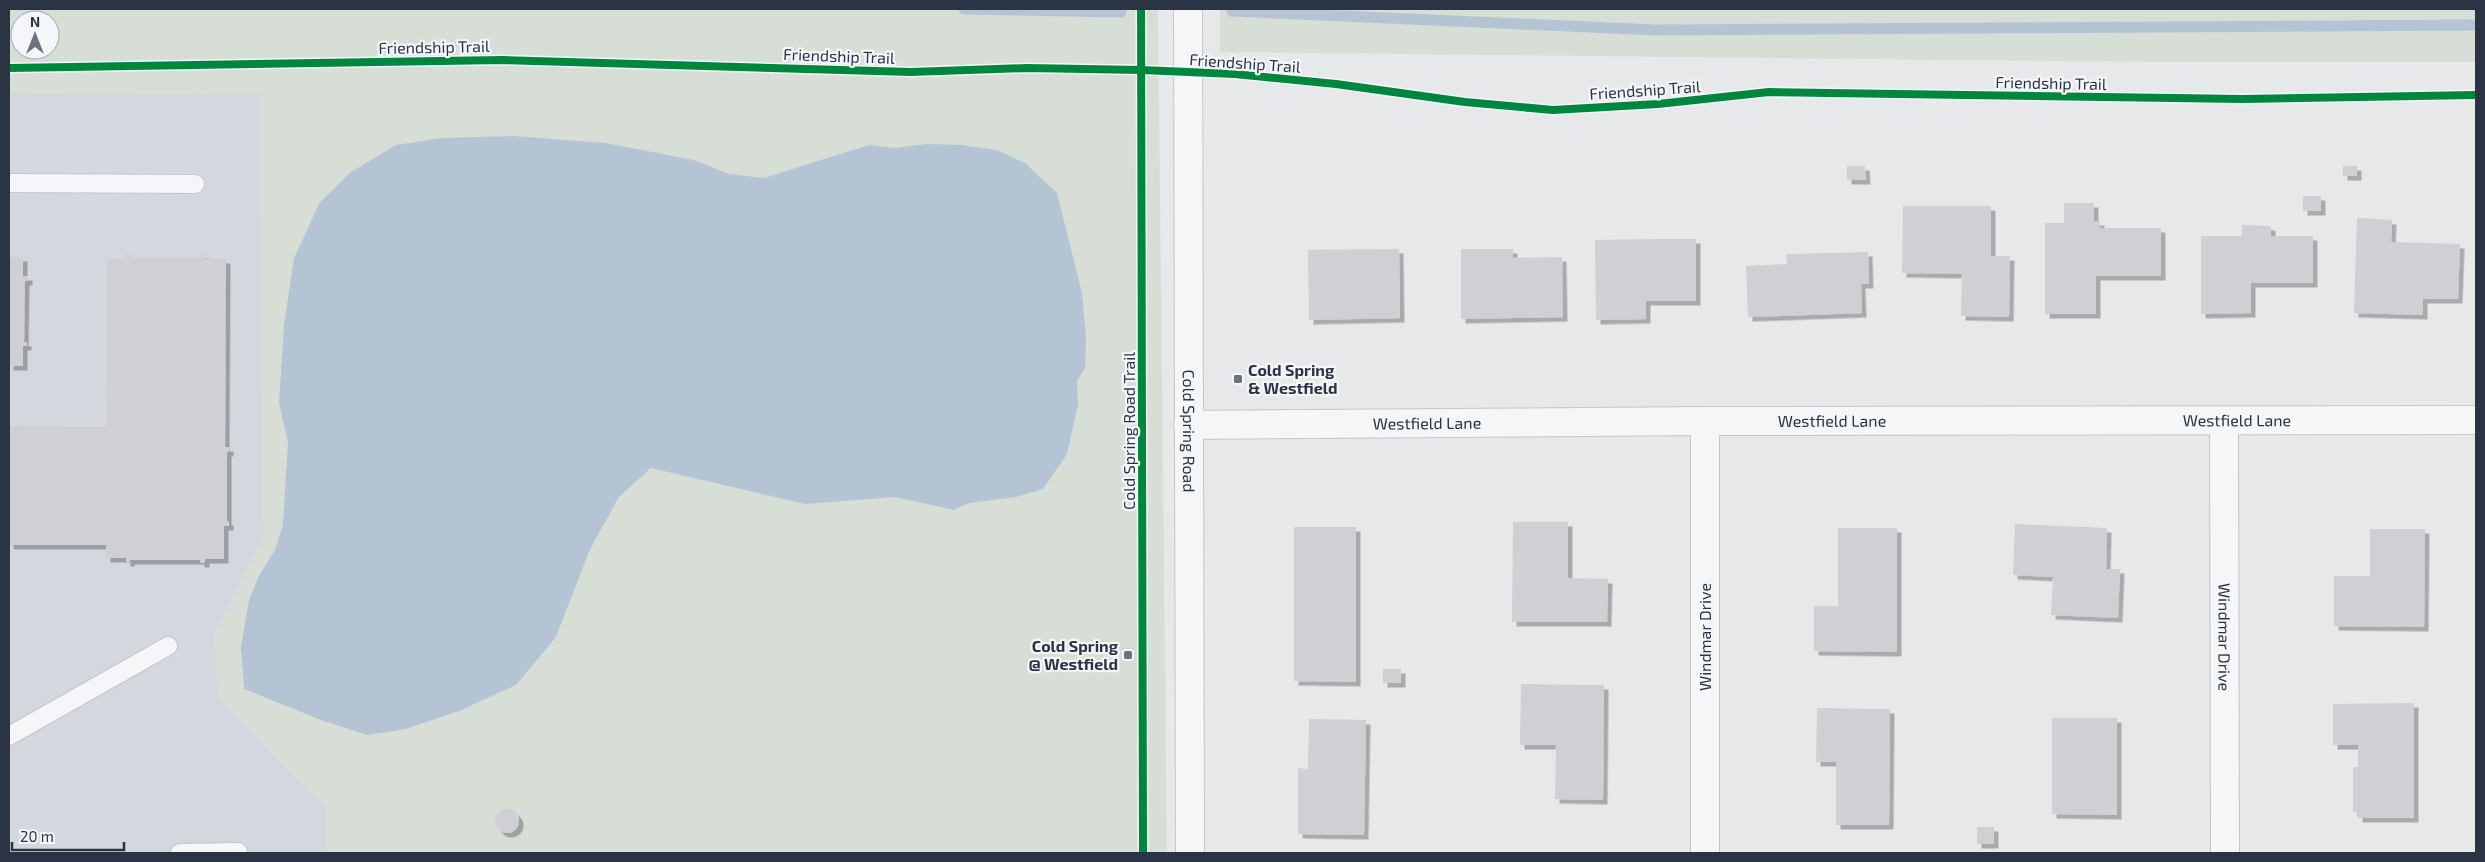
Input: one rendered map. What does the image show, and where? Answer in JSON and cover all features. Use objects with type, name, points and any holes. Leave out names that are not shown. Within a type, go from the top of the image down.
[{"type":"street","name":"Cold Spring Road","points":[[1188,9],[1190,853]]},
{"type":"street","name":"Westfield Lane","points":[[1188,425],[1705,421],[2476,420]]},
{"type":"street","name":"Windmar Drive","points":[[1705,421],[1705,853]]},
{"type":"street","name":"Windmar Drive","points":[[2224,421],[2225,853]]},
{"type":"lane","points":[[9,183],[195,184]]},
{"type":"lane","points":[[9,736],[168,646]]},
{"type":"lane","points":[[180,853],[238,852]]},
{"type":"shaded area","points":[[9,9],[1158,9],[1167,853],[326,853],[326,807],[219,698],[214,636],[263,538],[260,94],[9,93]]},
{"type":"shaded area","points":[[1220,9],[2476,9],[2476,62],[2161,62],[1220,52]]},
{"type":"shaded area","points":[[9,93],[260,94],[263,538],[214,636],[219,698],[326,807],[326,853],[9,853]]},
{"type":"water","points":[[514,136],[605,143],[694,160],[729,174],[764,178],[869,145],[895,148],[927,144],[962,145],[996,150],[1025,163],[1057,193],[1082,293],[1086,336],[1085,368],[1077,381],[1078,405],[1067,454],[1043,489],[1016,497],[969,503],[954,510],[895,497],[805,504],[651,468],[619,497],[590,549],[556,637],[516,685],[459,711],[406,729],[367,735],[321,720],[244,689],[241,648],[249,600],[260,574],[275,550],[283,525],[288,442],[279,403],[284,325],[294,258],[320,202],[351,172],[396,145],[442,138]]},
{"type":"building","points":[[1847,166],[1865,166],[1866,180],[1847,180]]},
{"type":"building","points":[[2343,166],[2357,166],[2357,176],[2343,176]]},
{"type":"building","points":[[2303,196],[2321,196],[2321,211],[2303,211]]},
{"type":"building","points":[[2064,203],[2094,203],[2094,221],[2100,221],[2100,228],[2161,228],[2161,276],[2096,276],[2096,314],[2045,314],[2045,223],[2064,223]]},
{"type":"building","points":[[1903,206],[1991,206],[1991,256],[2010,256],[2009,317],[1961,316],[1962,274],[1902,273]]},
{"type":"building","points":[[2357,218],[2392,220],[2391,242],[2460,244],[2458,299],[2423,299],[2423,315],[2354,313]]},
{"type":"building","points":[[2242,225],[2271,226],[2271,236],[2313,236],[2313,283],[2251,283],[2251,313],[2201,314],[2201,236],[2242,236]]},
{"type":"building","points":[[1696,239],[1696,301],[1646,301],[1646,319],[1596,320],[1595,240]]},
{"type":"building","points":[[1399,249],[1400,318],[1309,320],[1308,250]]},
{"type":"building","points":[[1461,249],[1513,249],[1513,258],[1562,257],[1563,317],[1461,319]]},
{"type":"building","points":[[1868,252],[1869,284],[1861,284],[1862,313],[1748,317],[1746,266],[1787,264],[1786,254]]},
{"type":"building","points":[[127,254],[131,254],[131,257],[201,257],[201,254],[205,254],[205,259],[226,259],[225,447],[229,447],[229,452],[227,452],[227,521],[229,521],[229,526],[224,526],[224,559],[205,559],[205,563],[200,563],[200,560],[130,560],[130,562],[126,562],[126,558],[106,558],[106,545],[9,545],[9,426],[106,427],[107,259],[127,259]]},
{"type":"building","points":[[9,257],[23,257],[23,276],[28,276],[28,281],[25,281],[24,342],[27,342],[27,346],[23,346],[23,366],[9,366]]},
{"type":"building","points":[[1513,522],[1568,522],[1568,578],[1608,579],[1607,622],[1512,622]]},
{"type":"building","points":[[2015,524],[2107,528],[2106,569],[2120,569],[2118,618],[2051,615],[2053,577],[2013,575]]},
{"type":"building","points":[[1294,527],[1356,527],[1356,682],[1294,681]]},
{"type":"building","points":[[1838,528],[1897,528],[1897,652],[1814,651],[1814,606],[1838,606]]},
{"type":"building","points":[[2370,529],[2425,529],[2424,627],[2334,626],[2334,576],[2370,576]]},
{"type":"building","points":[[1383,669],[1401,669],[1401,683],[1383,683]]},
{"type":"building","points":[[1521,684],[1604,685],[1603,800],[1555,799],[1556,745],[1520,745]]},
{"type":"building","points":[[2414,703],[2414,818],[2358,818],[2358,812],[2353,812],[2353,767],[2358,767],[2358,745],[2333,745],[2333,704]]},
{"type":"building","points":[[1817,708],[1890,709],[1889,825],[1836,825],[1836,762],[1816,762]]},
{"type":"building","points":[[2052,718],[2117,718],[2117,815],[2052,814]]},
{"type":"building","points":[[1309,719],[1366,720],[1364,835],[1298,834],[1298,768],[1308,769]]},
{"type":"building","points":[[507,809],[515,813],[519,821],[515,829],[507,833],[499,829],[495,821],[499,813]]},
{"type":"building","points":[[1977,827],[1994,827],[1994,844],[1977,844]]},
{"type":"waterway","points":[[964,9],[1121,12]]},
{"type":"waterway","points":[[1232,11],[1655,30],[2476,25]]},
{"type":"cycle path","name":"Cold Spring Road Trail","points":[[1141,9],[1143,853]]},
{"type":"cycle path","name":"Friendship Trail","points":[[9,68],[502,60],[911,72],[1027,68],[1141,70],[1235,74],[1336,84],[1465,102],[1553,110],[1658,104],[1769,92],[2242,99],[2476,95]]},
{"type":"place","name":"Cold Spring & Westfield","points":[[1238,379]]},
{"type":"place","name":"Cold Spring @ Westfield","points":[[1128,655]]}]
